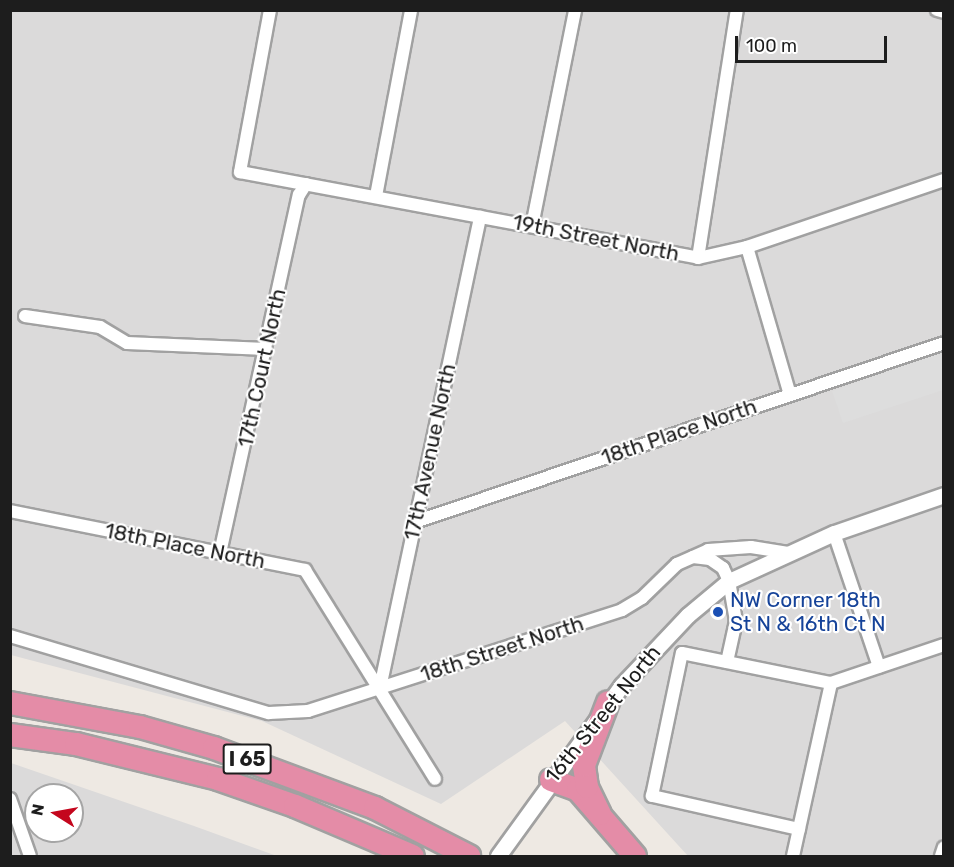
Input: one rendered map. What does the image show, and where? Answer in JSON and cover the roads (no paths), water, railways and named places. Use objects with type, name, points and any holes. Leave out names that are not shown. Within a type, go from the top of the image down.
[{"type":"highway","points":[[600,814],[587,787],[584,765],[608,702]]},
{"type":"highway","name":"I 65","points":[[10,703],[140,728],[214,748],[375,808],[469,856]]},
{"type":"highway","name":"I 65","points":[[10,735],[76,744],[218,779],[295,806],[413,856]]},
{"type":"highway","points":[[550,780],[578,790],[635,856]]},
{"type":"street","name":"19th Street North","points":[[270,10],[240,172],[698,258],[747,248],[944,180]]},
{"type":"street","points":[[376,196],[411,10]]},
{"type":"street","points":[[532,226],[575,10]]},
{"type":"street","points":[[698,258],[737,10]]},
{"type":"street","points":[[937,10],[944,12]]},
{"type":"street","name":"17th Court North","points":[[220,553],[300,195],[306,184]]},
{"type":"street","name":"17th Avenue North","points":[[380,688],[480,216]]},
{"type":"street","points":[[747,248],[790,395]]},
{"type":"street","points":[[25,316],[100,327],[127,343],[266,349]]},
{"type":"street","name":"18th Place North","points":[[415,522],[944,343]]},
{"type":"street","points":[[787,553],[834,532],[944,495]]},
{"type":"street","name":"18th Place North","points":[[10,511],[305,570],[380,688]]},
{"type":"street","points":[[834,532],[879,667]]},
{"type":"street","name":"18th Street North","points":[[10,636],[269,713],[308,711],[622,610],[642,598],[677,564],[708,550],[751,547],[787,553]]},
{"type":"street","name":"16th Street North","points":[[498,856],[522,819],[608,702],[660,643],[729,581],[787,553]]},
{"type":"street","points":[[692,557],[710,559],[723,568],[729,581],[736,621],[727,662]]},
{"type":"street","points":[[799,829],[652,796],[682,653],[831,683],[944,645]]},
{"type":"street","points":[[793,856],[831,683]]},
{"type":"street","points":[[380,688],[435,779]]},
{"type":"street","points":[[10,799],[30,856]]},
{"type":"street","points":[[941,856],[944,847]]},
{"type":"place","name":"NW Corner 18th St N & 16th Ct N","points":[[718,612]]}]
